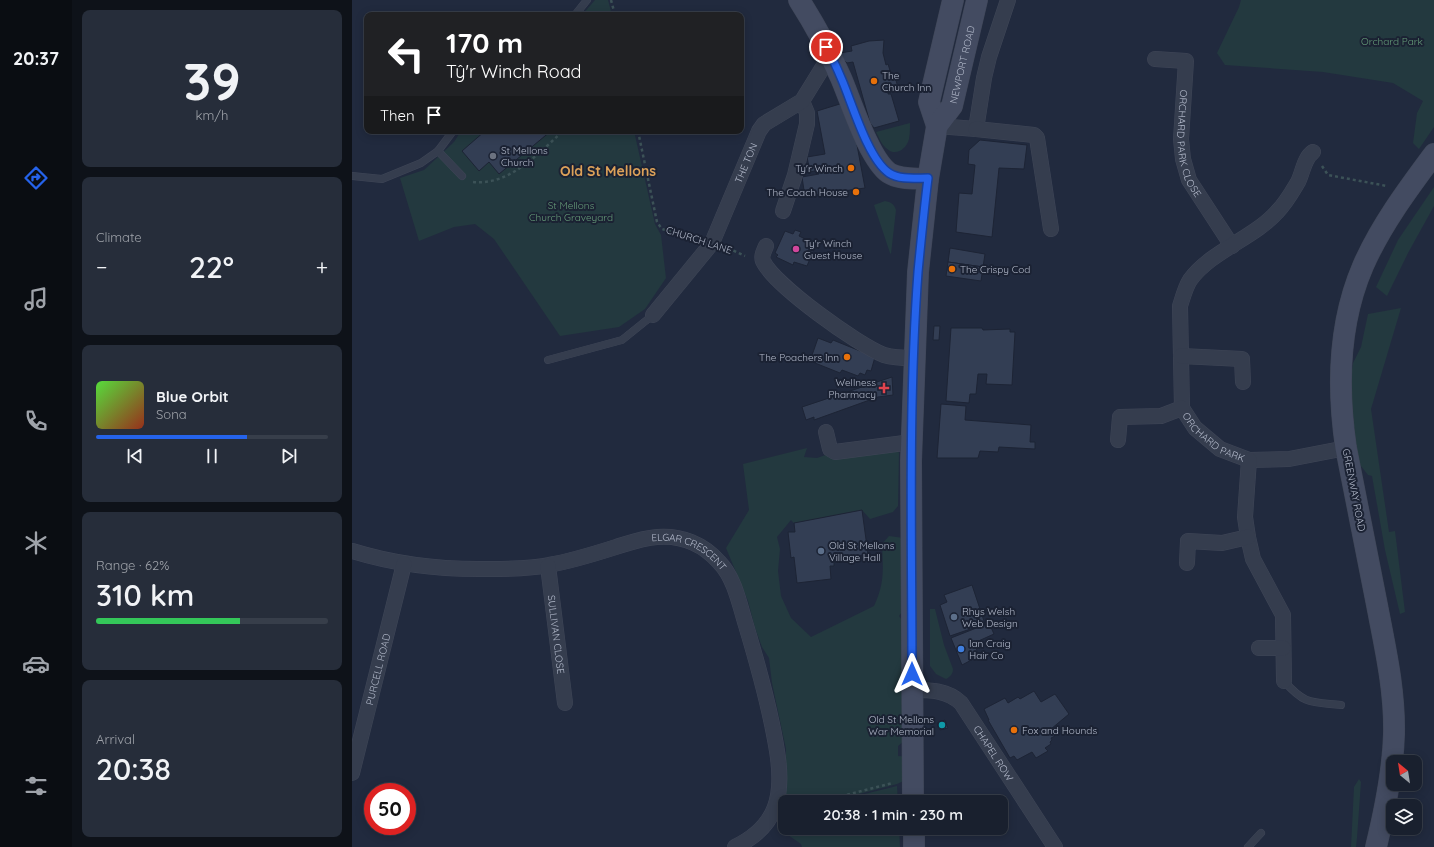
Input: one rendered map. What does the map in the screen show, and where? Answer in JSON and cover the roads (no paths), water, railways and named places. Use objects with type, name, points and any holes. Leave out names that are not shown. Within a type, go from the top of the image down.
[{"type":"main road","points":[[799,0],[833,60],[869,144],[881,164],[888,172],[897,176],[904,178],[928,178]]},
{"type":"main road","name":"NEWPORT ROAD","points":[[937,126],[929,102],[953,0]]},
{"type":"main road","name":"NEWPORT ROAD","points":[[913,795],[912,442],[918,272],[928,178],[937,126],[952,106],[977,0]]},
{"type":"main road","name":"GREENWAY ROAD","points":[[1376,847],[1386,800],[1392,753],[1394,734],[1393,700],[1381,628],[1346,448],[1342,421],[1340,390],[1341,357],[1352,297],[1363,266],[1379,236],[1407,191],[1434,154]]},
{"type":"main road","points":[[914,835],[914,847]]},
{"type":"street","points":[[976,129],[986,71],[1008,0]]},
{"type":"street","name":"ORCHARD PARK CLOSE","points":[[1154,59],[1186,61],[1181,139],[1183,159],[1189,180],[1232,246]]},
{"type":"street","name":"THE TON","points":[[653,315],[712,243],[759,131],[764,124],[802,101],[822,67],[833,60]]},
{"type":"street","points":[[783,211],[795,175],[807,124],[807,112],[802,101]]},
{"type":"street","points":[[937,126],[1034,135],[1037,138],[1051,229]]},
{"type":"street","name":"ORCHARD PARK","points":[[1313,152],[1309,155],[1299,180],[1277,213],[1202,268],[1190,280],[1184,292],[1180,306],[1182,408],[1195,428],[1220,449],[1249,460],[1289,459],[1346,448]]},
{"type":"street","points":[[764,253],[774,275],[825,318],[852,338],[885,355],[899,358],[914,358]]},
{"type":"street","points":[[1181,356],[1242,359],[1243,382]]},
{"type":"street","name":"ORCHARD PARK","points":[[1118,440],[1120,417],[1161,416],[1182,408]]},
{"type":"street","points":[[826,432],[830,449],[835,452],[912,442]]},
{"type":"street","name":"ORCHARD PARK","points":[[1249,460],[1245,517],[1248,537],[1253,559],[1283,615],[1284,681]]},
{"type":"street","name":"ELGAR CRESCENT","points":[[352,551],[378,559],[404,564],[460,570],[548,566],[632,542],[656,537],[675,538],[694,542],[707,551],[720,562],[729,575],[736,591],[772,717],[778,758],[779,782],[774,813],[760,831],[749,840],[735,847]]},
{"type":"street","points":[[1186,563],[1188,541],[1222,543],[1248,537]]},
{"type":"street","name":"PURCELL ROAD","points":[[352,773],[404,564]]},
{"type":"street","name":"SULLIVAN CLOSE","points":[[548,566],[565,703]]},
{"type":"street","points":[[1259,648],[1283,648]]},
{"type":"street","name":"CHAPEL ROW","points":[[912,690],[938,691],[948,694],[961,703],[1054,847]]},
{"type":"lane","points":[[577,12],[587,0]]},
{"type":"lane","points":[[352,176],[382,178],[421,163],[438,151],[451,134]]},
{"type":"lane","points":[[438,151],[462,176]]},
{"type":"lane","points":[[548,360],[622,340],[653,315]]},
{"type":"lane","points":[[1284,681],[1296,695],[1310,702],[1341,705]]},
{"type":"lane","points":[[1248,847],[1261,833]]},
{"type":"place","name":"The Church Inn","points":[[874,81]]},
{"type":"place","name":"St Mellons Church","points":[[493,156]]},
{"type":"place","name":"Ty'r Winch","points":[[851,168]]},
{"type":"place","name":"The Coach House","points":[[856,192]]},
{"type":"place","name":"Ty'r Winch Guest House","points":[[796,249]]},
{"type":"place","name":"The Crispy Cod","points":[[952,269]]},
{"type":"place","name":"The Poachers Inn","points":[[847,357]]},
{"type":"place","name":"Wellness Pharmacy","points":[[884,388]]},
{"type":"place","name":"Old St Mellons Village Hall","points":[[821,551]]},
{"type":"place","name":"Rhys Welsh Web Design","points":[[954,617]]},
{"type":"place","name":"Ian Craig Hair Co","points":[[961,649]]},
{"type":"place","name":"Old St Mellons War Memorial","points":[[942,725]]},
{"type":"place","name":"Fox and Hounds","points":[[1014,730]]},
{"type":"district","name":"Old St Mellons","points":[[608,171]]},
{"type":"park label","name":"Orchard Park","points":[[1392,41]]},
{"type":"park label","name":"St Mellons Church Graveyard","points":[[571,210]]}]
